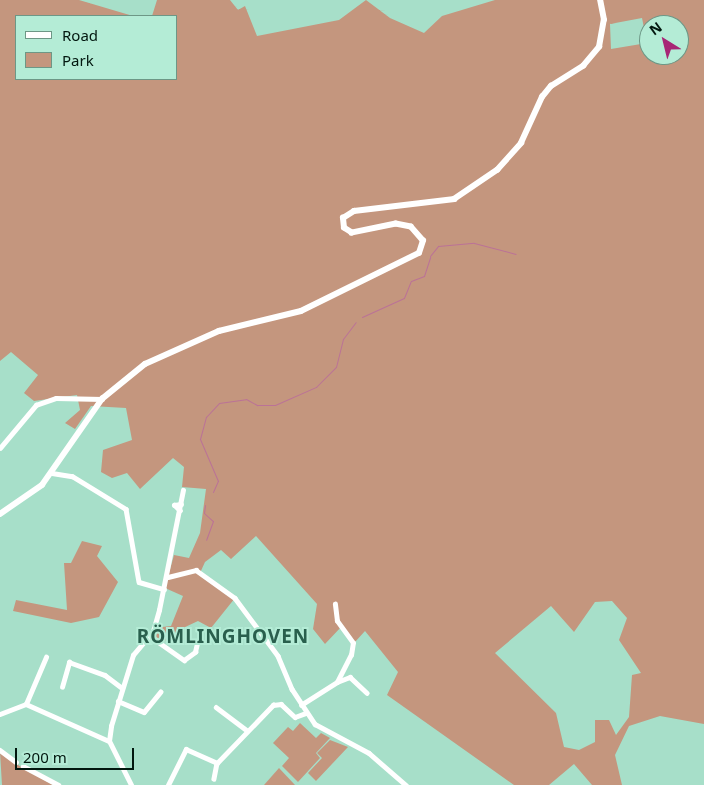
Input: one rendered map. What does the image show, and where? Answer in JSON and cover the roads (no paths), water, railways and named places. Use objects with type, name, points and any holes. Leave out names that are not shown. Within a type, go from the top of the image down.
[{"type":"main road","points":[[0,514],[27,498],[52,473],[102,399],[156,357],[219,331],[301,311],[412,259],[422,247],[417,231],[396,224],[352,233],[344,228],[344,218],[354,211],[438,202],[461,196],[505,163],[521,143],[542,97],[590,61],[604,30],[600,0]]},
{"type":"street","points":[[0,448],[36,405],[56,398],[102,399]]},
{"type":"street","points":[[52,473],[72,476],[126,509],[139,582],[164,589]]},
{"type":"street","points":[[109,741],[118,701],[132,655],[150,636],[168,577],[183,490]]},
{"type":"street","points":[[168,577],[196,570],[242,604],[278,656],[301,705],[322,731],[369,753],[406,785]]},
{"type":"street","points":[[301,705],[337,682],[344,675],[353,643],[337,621],[334,604]]},
{"type":"street","points":[[150,636],[184,660],[195,652],[198,643]]},
{"type":"street","points":[[26,704],[46,657]]},
{"type":"street","points":[[62,687],[70,662],[105,675],[122,688]]},
{"type":"street","points":[[344,675],[366,694]]},
{"type":"street","points":[[118,701],[144,712],[160,692]]},
{"type":"street","points":[[0,714],[26,704],[109,741],[131,785]]},
{"type":"street","points":[[214,779],[217,763],[273,705],[281,704],[296,717],[306,712]]},
{"type":"street","points":[[216,707],[247,730]]},
{"type":"street","points":[[168,785],[186,749],[217,763]]},
{"type":"street","points":[[0,750],[16,762]]},
{"type":"street","points":[[23,766],[58,785]]},
{"type":"waterway","points":[[430,256],[438,246],[474,243],[516,254]]},
{"type":"waterway","points":[[362,317],[404,298],[411,281],[424,276],[430,257]]},
{"type":"waterway","points":[[213,492],[218,481],[200,439],[206,417],[219,403],[246,399],[257,405],[275,405],[316,387],[336,367],[343,339],[356,322]]},
{"type":"waterway","points":[[205,505],[204,513],[213,521],[206,540]]},
{"type":"district","name":"RÖMLINGHOVEN","points":[[223,637]]}]
